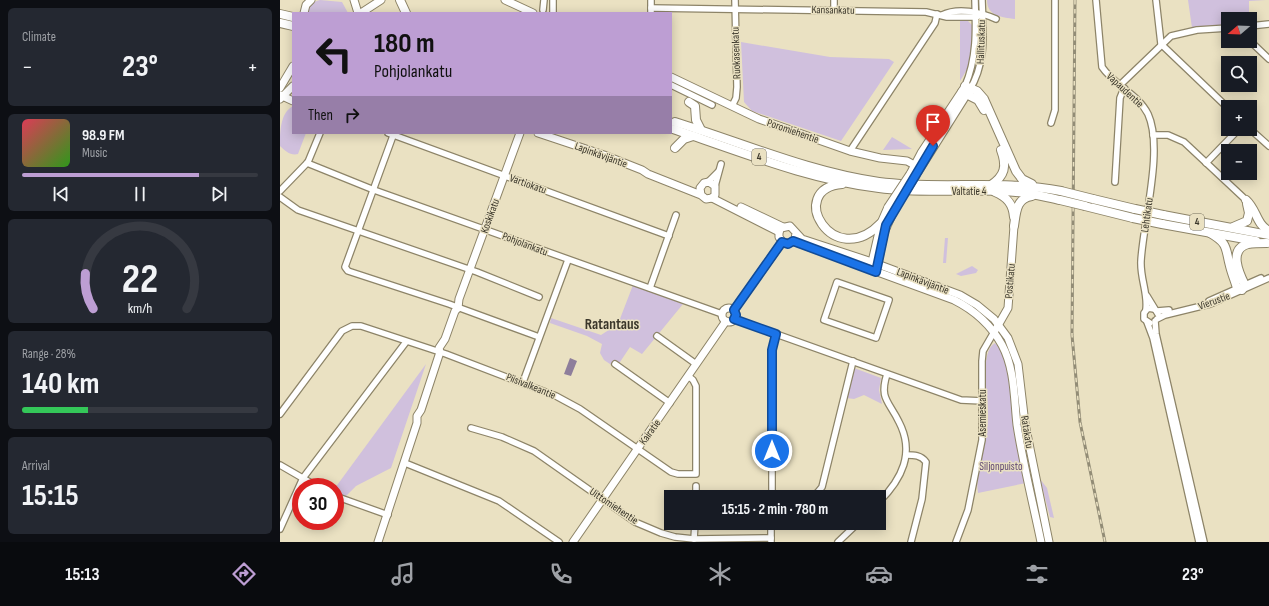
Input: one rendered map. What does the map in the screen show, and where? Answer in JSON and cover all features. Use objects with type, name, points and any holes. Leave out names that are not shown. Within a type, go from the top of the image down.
[{"type":"highway","points":[[400,0],[406,12]]},
{"type":"highway","points":[[280,14],[292,17]]},
{"type":"highway","points":[[280,23],[292,26]]},
{"type":"highway","points":[[966,90],[978,100],[984,108],[1004,162],[1002,176],[991,188],[1002,195],[1013,208],[1014,226]]},
{"type":"highway","points":[[966,90],[982,96],[987,104],[1017,174],[1040,191]]},
{"type":"highway","points":[[693,136],[684,138],[675,148],[674,127],[687,121],[691,117],[692,109],[689,102],[695,106],[696,119],[701,130]]},
{"type":"highway","name":"Valtatie 4","points":[[674,127],[693,136],[801,171],[847,183],[880,188],[908,190],[991,188]]},
{"type":"highway","name":"Valtatie 4","points":[[674,127],[701,130],[816,169],[856,178],[897,184],[1040,191],[1061,196],[1093,199],[1163,215],[1232,228],[1268,240]]},
{"type":"highway","points":[[847,183],[830,186],[818,196],[816,207],[822,224],[835,236],[850,239],[868,234],[880,223]]},
{"type":"highway","points":[[1014,226],[1017,207],[1022,199],[1040,191]]},
{"type":"highway","name":"Valtatie 4","points":[[1061,196],[1085,206],[1162,224],[1210,233],[1268,240]]},
{"type":"highway","points":[[1246,200],[1251,216],[1269,232]]},
{"type":"highway","points":[[1232,228],[1251,216]]},
{"type":"highway","points":[[1210,233],[1226,245],[1230,268],[1241,287]]},
{"type":"highway","points":[[1241,287],[1236,260],[1238,253],[1248,244],[1268,240]]},
{"type":"main road","points":[[305,10],[310,0]]},
{"type":"main road","points":[[354,0],[359,12]]},
{"type":"main road","points":[[361,12],[381,0]]},
{"type":"main road","points":[[505,0],[531,12]]},
{"type":"main road","points":[[280,88],[292,68]]},
{"type":"main road","name":"Poromiehentie","points":[[672,77],[759,119],[850,151],[880,158],[907,161],[915,170]]},
{"type":"main road","points":[[282,96],[292,87]]},
{"type":"main road","name":"Hallituskatu","points":[[875,263],[880,223],[892,208],[966,90]]},
{"type":"main road","points":[[282,96],[292,97]]},
{"type":"main road","points":[[282,96],[292,101]]},
{"type":"main road","name":"Koskikatu","points":[[378,542],[417,423],[421,418],[421,410],[440,352],[445,346],[445,340],[459,299],[486,230],[520,134]]},
{"type":"main road","name":"Lapinkävijäntie","points":[[541,134],[694,187],[701,186]]},
{"type":"main road","name":"Lapinkävijäntie","points":[[642,170],[648,174],[701,194]]},
{"type":"main road","points":[[714,196],[715,186],[708,182],[701,186],[701,194],[705,198],[714,196],[781,230],[791,227],[796,233],[793,241],[788,244],[782,242],[779,237],[781,230]]},
{"type":"main road","name":"Hallituskatu","points":[[873,271],[892,208]]},
{"type":"main road","name":"Postikatu","points":[[994,332],[1008,308],[1014,226]]},
{"type":"main road","name":"Lapinkävijäntie","points":[[796,233],[802,239],[875,263],[965,297],[989,315],[999,325]]},
{"type":"main road","name":"Lapinkävijäntie","points":[[793,241],[958,302],[976,314],[994,332]]},
{"type":"main road","points":[[734,310],[782,242]]},
{"type":"main road","points":[[728,308],[734,310],[736,315],[731,322],[726,321],[723,318],[722,314],[728,308]]},
{"type":"main road","name":"Kairatie","points":[[573,542],[726,321]]},
{"type":"main road","name":"Ratakatu","points":[[999,325],[1008,338],[1018,364],[1028,442],[1049,542]]},
{"type":"main road","name":"Ratakatu","points":[[994,332],[1002,345],[1009,362],[1022,450],[1041,542]]},
{"type":"street","points":[[543,10],[544,0]]},
{"type":"street","points":[[553,0],[553,12]]},
{"type":"street","points":[[651,0],[651,10]]},
{"type":"street","name":"Ruokasenkatu","points":[[732,106],[736,98],[737,87],[735,0]]},
{"type":"street","points":[[834,0],[834,11]]},
{"type":"street","name":"Hallituskatu","points":[[966,90],[974,56],[975,0]]},
{"type":"street","name":"Hallituskatu","points":[[966,90],[977,78],[982,62],[982,0]]},
{"type":"street","points":[[1051,123],[1055,110],[1055,0]]},
{"type":"street","name":"Vapaudentie","points":[[1096,0],[1101,65],[1105,71],[1145,109],[1151,121],[1153,135]]},
{"type":"street","points":[[1156,0],[1161,44],[1221,101]]},
{"type":"street","name":"Kansankatu","points":[[651,10],[735,8],[940,14],[947,12],[982,14],[996,19]]},
{"type":"street","points":[[850,151],[940,14]]},
{"type":"street","points":[[1257,25],[1269,24]]},
{"type":"street","points":[[1115,182],[1122,86],[1161,44],[1171,36],[1197,30],[1221,28]]},
{"type":"street","points":[[1257,48],[1269,59]]},
{"type":"street","points":[[672,85],[712,105]]},
{"type":"street","points":[[280,191],[307,163],[320,134]]},
{"type":"street","points":[[392,134],[374,190],[345,267],[348,271],[539,337]]},
{"type":"street","name":"Vartiokatu","points":[[392,134],[669,236]]},
{"type":"street","points":[[1153,135],[1168,135],[1184,142],[1246,200]]},
{"type":"street","name":"Lehtikatu","points":[[1147,322],[1143,316],[1146,309],[1146,294],[1141,261],[1150,200],[1153,135]]},
{"type":"street","points":[[1257,135],[1269,146]]},
{"type":"street","points":[[1206,163],[1232,136]]},
{"type":"street","name":"Pohjolankatu","points":[[307,163],[374,190],[722,314]]},
{"type":"street","points":[[715,186],[721,164]]},
{"type":"street","points":[[708,182],[718,172]]},
{"type":"street","points":[[280,197],[298,210],[470,270],[539,297]]},
{"type":"street","points":[[650,288],[676,216]]},
{"type":"street","points":[[523,382],[568,260]]},
{"type":"street","name":"Vierustie","points":[[1146,309],[1165,311],[1198,304],[1269,275]]},
{"type":"street","name":"Vierustie","points":[[1147,322],[1156,320],[1166,315],[1210,304],[1241,287],[1269,278]]},
{"type":"street","points":[[837,282],[889,300],[876,338],[824,320],[837,282]]},
{"type":"street","name":"Lehtikatu","points":[[1146,294],[1156,310]]},
{"type":"street","points":[[1156,310],[1156,334],[1204,542]]},
{"type":"street","points":[[734,319],[961,400],[983,401]]},
{"type":"street","points":[[1147,322],[1199,542]]},
{"type":"street","name":"Piisivalkeantie","points":[[280,414],[342,332],[352,326],[361,326],[440,352],[523,382],[556,396],[571,404],[674,474],[696,474],[696,386],[693,380],[688,376]]},
{"type":"street","name":"Asemieskatu","points":[[956,542],[968,510],[982,440],[983,351],[994,332]]},
{"type":"street","points":[[772,490],[772,350],[776,334]]},
{"type":"street","points":[[657,336],[696,364]]},
{"type":"street","points":[[280,465],[303,478],[406,342]]},
{"type":"street","points":[[820,490],[822,487],[853,361]]},
{"type":"street","points":[[615,364],[670,403]]},
{"type":"street","points":[[886,495],[894,486],[903,470],[906,455],[906,443],[903,430],[884,395],[887,374]]},
{"type":"street","name":"Uittomiehentie","points":[[471,428],[502,436],[534,450],[635,522],[647,528],[675,537],[694,539],[771,540]]},
{"type":"street","points":[[906,455],[923,457],[926,462],[922,499],[911,542]]},
{"type":"street","points":[[405,463],[499,501],[559,542]]},
{"type":"street","points":[[344,499],[388,515]]},
{"type":"street","points":[[280,529],[292,502]]},
{"type":"street","points":[[694,539],[695,530]]},
{"type":"street","points":[[838,542],[851,530]]},
{"type":"green space","points":[[320,0],[342,2],[347,12],[306,12],[311,4]]},
{"type":"green space","points":[[987,0],[1015,0],[1015,19],[992,13],[989,9]]},
{"type":"green space","points":[[1188,0],[1266,0],[1249,1],[1249,12],[1221,12],[1221,26],[1192,28]]},
{"type":"green space","points":[[960,20],[968,21],[972,25],[972,54],[965,73],[960,81]]},
{"type":"green space","points":[[741,42],[830,57],[889,59],[894,62],[841,141],[752,111],[744,102]]},
{"type":"green space","points":[[292,107],[292,134],[306,134],[298,154],[288,153],[280,146],[283,118]]},
{"type":"green space","points":[[892,137],[912,149],[883,150]]},
{"type":"green space","points":[[945,238],[948,238],[946,263],[943,263]]},
{"type":"green space","points":[[972,266],[978,270],[976,273],[961,276],[956,274]]},
{"type":"green space","points":[[633,285],[683,304],[642,354],[630,347],[616,368],[604,360],[600,353],[602,344],[587,336],[550,323],[551,318],[601,335],[618,324]]},
{"type":"green space","name":"Siljonpuisto","points":[[995,343],[1007,368],[1013,416],[1026,483],[978,493],[978,473],[988,424],[986,386],[987,356],[990,348]]},
{"type":"green space","points":[[426,364],[391,468],[356,486],[345,497],[344,478],[342,478]]},
{"type":"green space","points":[[854,368],[881,378],[879,390],[882,404],[864,395],[854,399],[846,398]]},
{"type":"green space","points":[[1040,479],[1047,488],[1054,518],[1050,517]]},
{"type":"shaded area","points":[[570,358],[577,361],[571,376],[564,374]]},
{"type":"railway","points":[[1075,0],[1072,335],[1080,422],[1105,542]]},
{"type":"district","name":"Ratantaus","points":[[612,324]]},
{"type":"route","points":[[772,451],[772,350],[776,334],[734,319],[736,315],[734,310],[782,242],[788,244],[793,241],[876,272],[884,233],[890,216],[933,146]]}]
